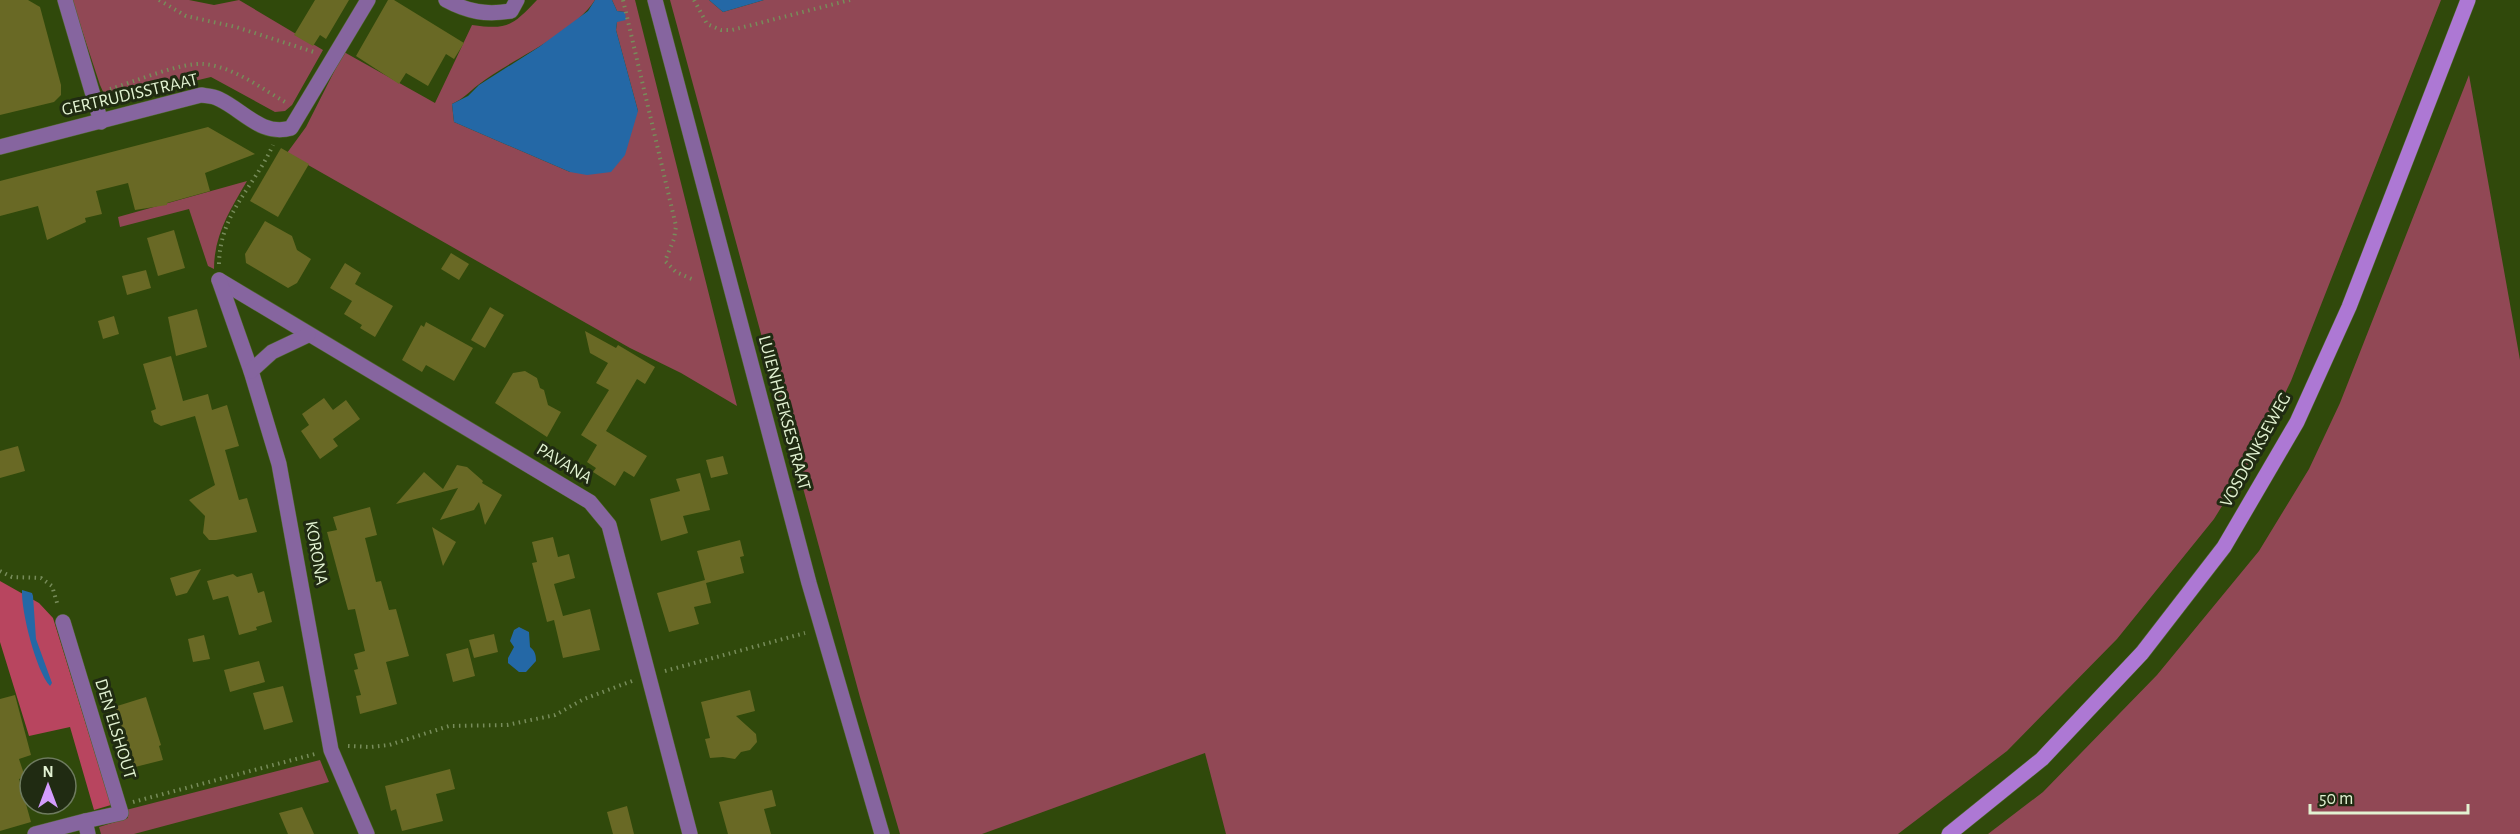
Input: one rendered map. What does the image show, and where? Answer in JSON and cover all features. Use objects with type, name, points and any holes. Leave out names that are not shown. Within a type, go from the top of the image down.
[{"type":"main road","name":"VOSDONKSEWEG","points":[[1949,834],[2042,759],[2142,653],[2224,547],[2297,422],[2349,307],[2468,0]]},
{"type":"street","points":[[65,0],[101,122]]},
{"type":"street","points":[[280,131],[291,128],[368,0]]},
{"type":"street","points":[[446,0],[466,11],[493,14],[511,11],[517,0]]},
{"type":"street","name":"LUIENHOEKSESTRAAT","points":[[656,0],[792,519],[882,834]]},
{"type":"street","name":"GERTRUDISSTRAAT","points":[[0,147],[201,94],[218,98],[259,125],[280,131]]},
{"type":"street","name":"PAVANA","points":[[219,280],[590,502],[609,525],[690,834]]},
{"type":"street","name":"KORONA","points":[[219,280],[251,371],[281,475],[331,750],[367,834]]},
{"type":"street","points":[[251,371],[272,352],[308,335]]},
{"type":"street","name":"DEN ELSHOUT","points":[[35,834],[87,828],[121,813],[63,622]]},
{"type":"path","points":[[159,0],[186,16],[236,27],[316,52],[331,61]]},
{"type":"path","points":[[623,0],[676,226],[674,239],[665,261],[676,272],[694,280]]},
{"type":"path","points":[[694,0],[707,24],[721,30],[732,30],[850,0]]},
{"type":"path","points":[[219,280],[219,243],[226,224],[270,153],[280,131]]},
{"type":"path","points":[[0,571],[12,578],[41,578],[52,586],[63,622]]},
{"type":"path","points":[[118,806],[331,750],[342,745],[370,747],[389,745],[449,726],[507,725],[555,716],[585,699],[648,675],[811,632]]},
{"type":"shaded area","points":[[72,0],[189,0],[214,5],[239,0],[323,50],[292,105],[285,111],[275,112],[211,77],[111,101],[105,96],[100,85]]},
{"type":"shaded area","points":[[537,0],[595,0],[571,25],[556,36],[492,75],[452,104],[454,122],[570,172],[638,111],[616,30],[617,22],[625,12],[617,11],[612,0],[635,0],[737,406],[681,373],[630,348],[287,153],[306,127],[344,52],[435,103],[472,25],[494,27],[509,24]]},
{"type":"shaded area","points":[[670,0],[709,0],[723,12],[764,0],[2441,0],[2291,381],[2261,443],[2214,519],[2117,639],[2007,751],[1898,834],[1226,834],[1205,753],[982,834],[900,834],[860,697]]},
{"type":"shaded area","points":[[2469,75],[2520,360],[2520,834],[1988,834],[2043,792],[2157,675],[2259,551],[2309,469],[2340,403]]},
{"type":"shaded area","points":[[247,181],[220,234],[214,269],[208,266],[189,209],[120,227],[118,217]]},
{"type":"shaded area","points":[[0,581],[39,603],[53,618],[111,805],[94,810],[70,727],[29,736],[0,642]]},
{"type":"shaded area","points":[[320,760],[329,782],[134,834],[101,834],[99,827],[128,818],[126,810]]},
{"type":"water","points":[[595,0],[612,0],[617,11],[625,12],[626,20],[617,22],[616,30],[638,111],[625,155],[611,172],[587,175],[570,172],[454,122],[452,104],[468,96],[479,85],[539,47],[588,11]]},
{"type":"water","points":[[709,0],[764,0],[723,12]]},
{"type":"water","points":[[22,590],[32,593],[33,596],[36,639],[52,683],[50,686],[40,668],[30,640]]},
{"type":"water","points":[[519,627],[529,632],[530,647],[536,657],[536,661],[526,672],[519,672],[508,663],[514,647],[510,641],[514,630]]},
{"type":"building","points":[[0,0],[28,0],[40,7],[61,85],[61,95],[54,102],[0,115]]},
{"type":"building","points":[[315,0],[349,0],[326,39],[320,35],[313,46],[294,35]]},
{"type":"building","points":[[388,0],[394,0],[464,43],[454,59],[446,54],[428,86],[406,73],[399,84],[356,56]]},
{"type":"building","points":[[208,127],[255,154],[205,173],[210,191],[167,203],[167,205],[135,210],[128,183],[96,191],[102,214],[85,218],[86,222],[47,240],[38,206],[0,216],[0,181]]},
{"type":"building","points":[[281,148],[309,164],[278,217],[250,201]]},
{"type":"building","points":[[265,221],[292,236],[297,250],[311,259],[297,283],[288,288],[246,263],[245,254]]},
{"type":"building","points":[[174,230],[185,268],[158,276],[147,238]]},
{"type":"building","points":[[451,253],[469,264],[459,280],[441,269]]},
{"type":"building","points":[[345,263],[361,273],[355,284],[393,306],[375,337],[360,328],[362,325],[344,314],[352,301],[330,288]]},
{"type":"building","points":[[146,270],[151,288],[127,295],[122,276]]},
{"type":"building","points":[[490,307],[504,315],[485,348],[471,340]]},
{"type":"building","points":[[197,309],[207,347],[176,356],[168,317]]},
{"type":"building","points":[[114,316],[119,334],[103,339],[98,321]]},
{"type":"building","points":[[426,322],[473,348],[454,381],[426,365],[422,372],[402,360],[421,325],[424,327]]},
{"type":"building","points":[[585,331],[616,348],[618,345],[655,367],[645,384],[637,379],[606,431],[647,456],[634,477],[624,471],[615,486],[593,472],[596,468],[587,462],[597,445],[581,435],[609,390],[596,383],[608,363],[590,353]]},
{"type":"building","points":[[171,356],[183,401],[208,394],[212,410],[227,405],[239,446],[225,450],[239,500],[247,498],[257,532],[216,540],[209,540],[203,533],[205,516],[189,500],[215,485],[195,416],[161,426],[154,422],[151,411],[156,409],[143,364]]},
{"type":"building","points":[[525,371],[537,378],[540,388],[544,390],[548,405],[561,412],[547,437],[495,403],[513,373]]},
{"type":"building","points":[[324,398],[333,410],[346,400],[360,419],[333,439],[338,446],[320,459],[301,431],[309,425],[302,414]]},
{"type":"building","points":[[18,446],[25,471],[0,478],[0,451]]},
{"type":"building","points":[[723,456],[728,474],[711,478],[706,460]]},
{"type":"building","points":[[457,465],[467,467],[483,481],[482,483],[502,495],[485,525],[479,502],[474,510],[440,520],[458,488],[396,504],[424,472],[443,489]]},
{"type":"building","points":[[700,473],[710,510],[683,516],[688,533],[661,541],[650,499],[680,491],[676,479]]},
{"type":"building","points":[[370,507],[377,535],[365,538],[376,582],[381,581],[389,610],[396,609],[409,656],[386,662],[397,704],[360,714],[356,696],[361,695],[354,670],[358,669],[354,654],[365,651],[355,609],[348,610],[327,532],[337,530],[333,517]]},
{"type":"building","points":[[432,527],[456,542],[443,566]]},
{"type":"building","points":[[553,537],[558,557],[569,554],[575,578],[554,584],[563,616],[590,609],[600,650],[563,658],[554,620],[547,622],[532,563],[537,562],[532,542]]},
{"type":"building","points":[[740,540],[744,556],[740,557],[744,573],[706,583],[711,603],[694,607],[699,624],[669,632],[657,593],[705,580],[697,551]]},
{"type":"building","points":[[201,569],[187,593],[176,596],[170,578]]},
{"type":"building","points":[[252,573],[258,593],[264,591],[272,622],[256,627],[257,630],[239,635],[228,596],[213,600],[207,581],[233,574],[237,577]]},
{"type":"building","points":[[494,634],[498,652],[474,658],[469,640]]},
{"type":"building","points":[[204,635],[210,659],[193,662],[188,639]]},
{"type":"building","points":[[468,648],[475,676],[453,682],[446,654]]},
{"type":"building","points":[[259,661],[265,682],[230,692],[224,670]]},
{"type":"building","points":[[283,686],[293,722],[264,730],[253,693]]},
{"type":"building","points":[[750,690],[755,711],[736,716],[756,734],[757,742],[750,750],[741,752],[735,759],[710,758],[705,739],[710,738],[701,702]]},
{"type":"building","points":[[15,695],[31,755],[18,756],[18,816],[29,816],[31,822],[0,831],[0,699]]},
{"type":"building","points":[[146,697],[161,745],[159,746],[163,760],[131,768],[114,707]]},
{"type":"building","points":[[450,769],[455,789],[436,794],[443,821],[402,831],[396,809],[391,811],[385,786]]},
{"type":"building","points":[[772,790],[776,806],[764,809],[771,834],[728,834],[719,802]]},
{"type":"building","points":[[627,806],[634,834],[613,834],[607,812]]},
{"type":"building","points":[[302,807],[314,834],[288,834],[279,813]]}]
